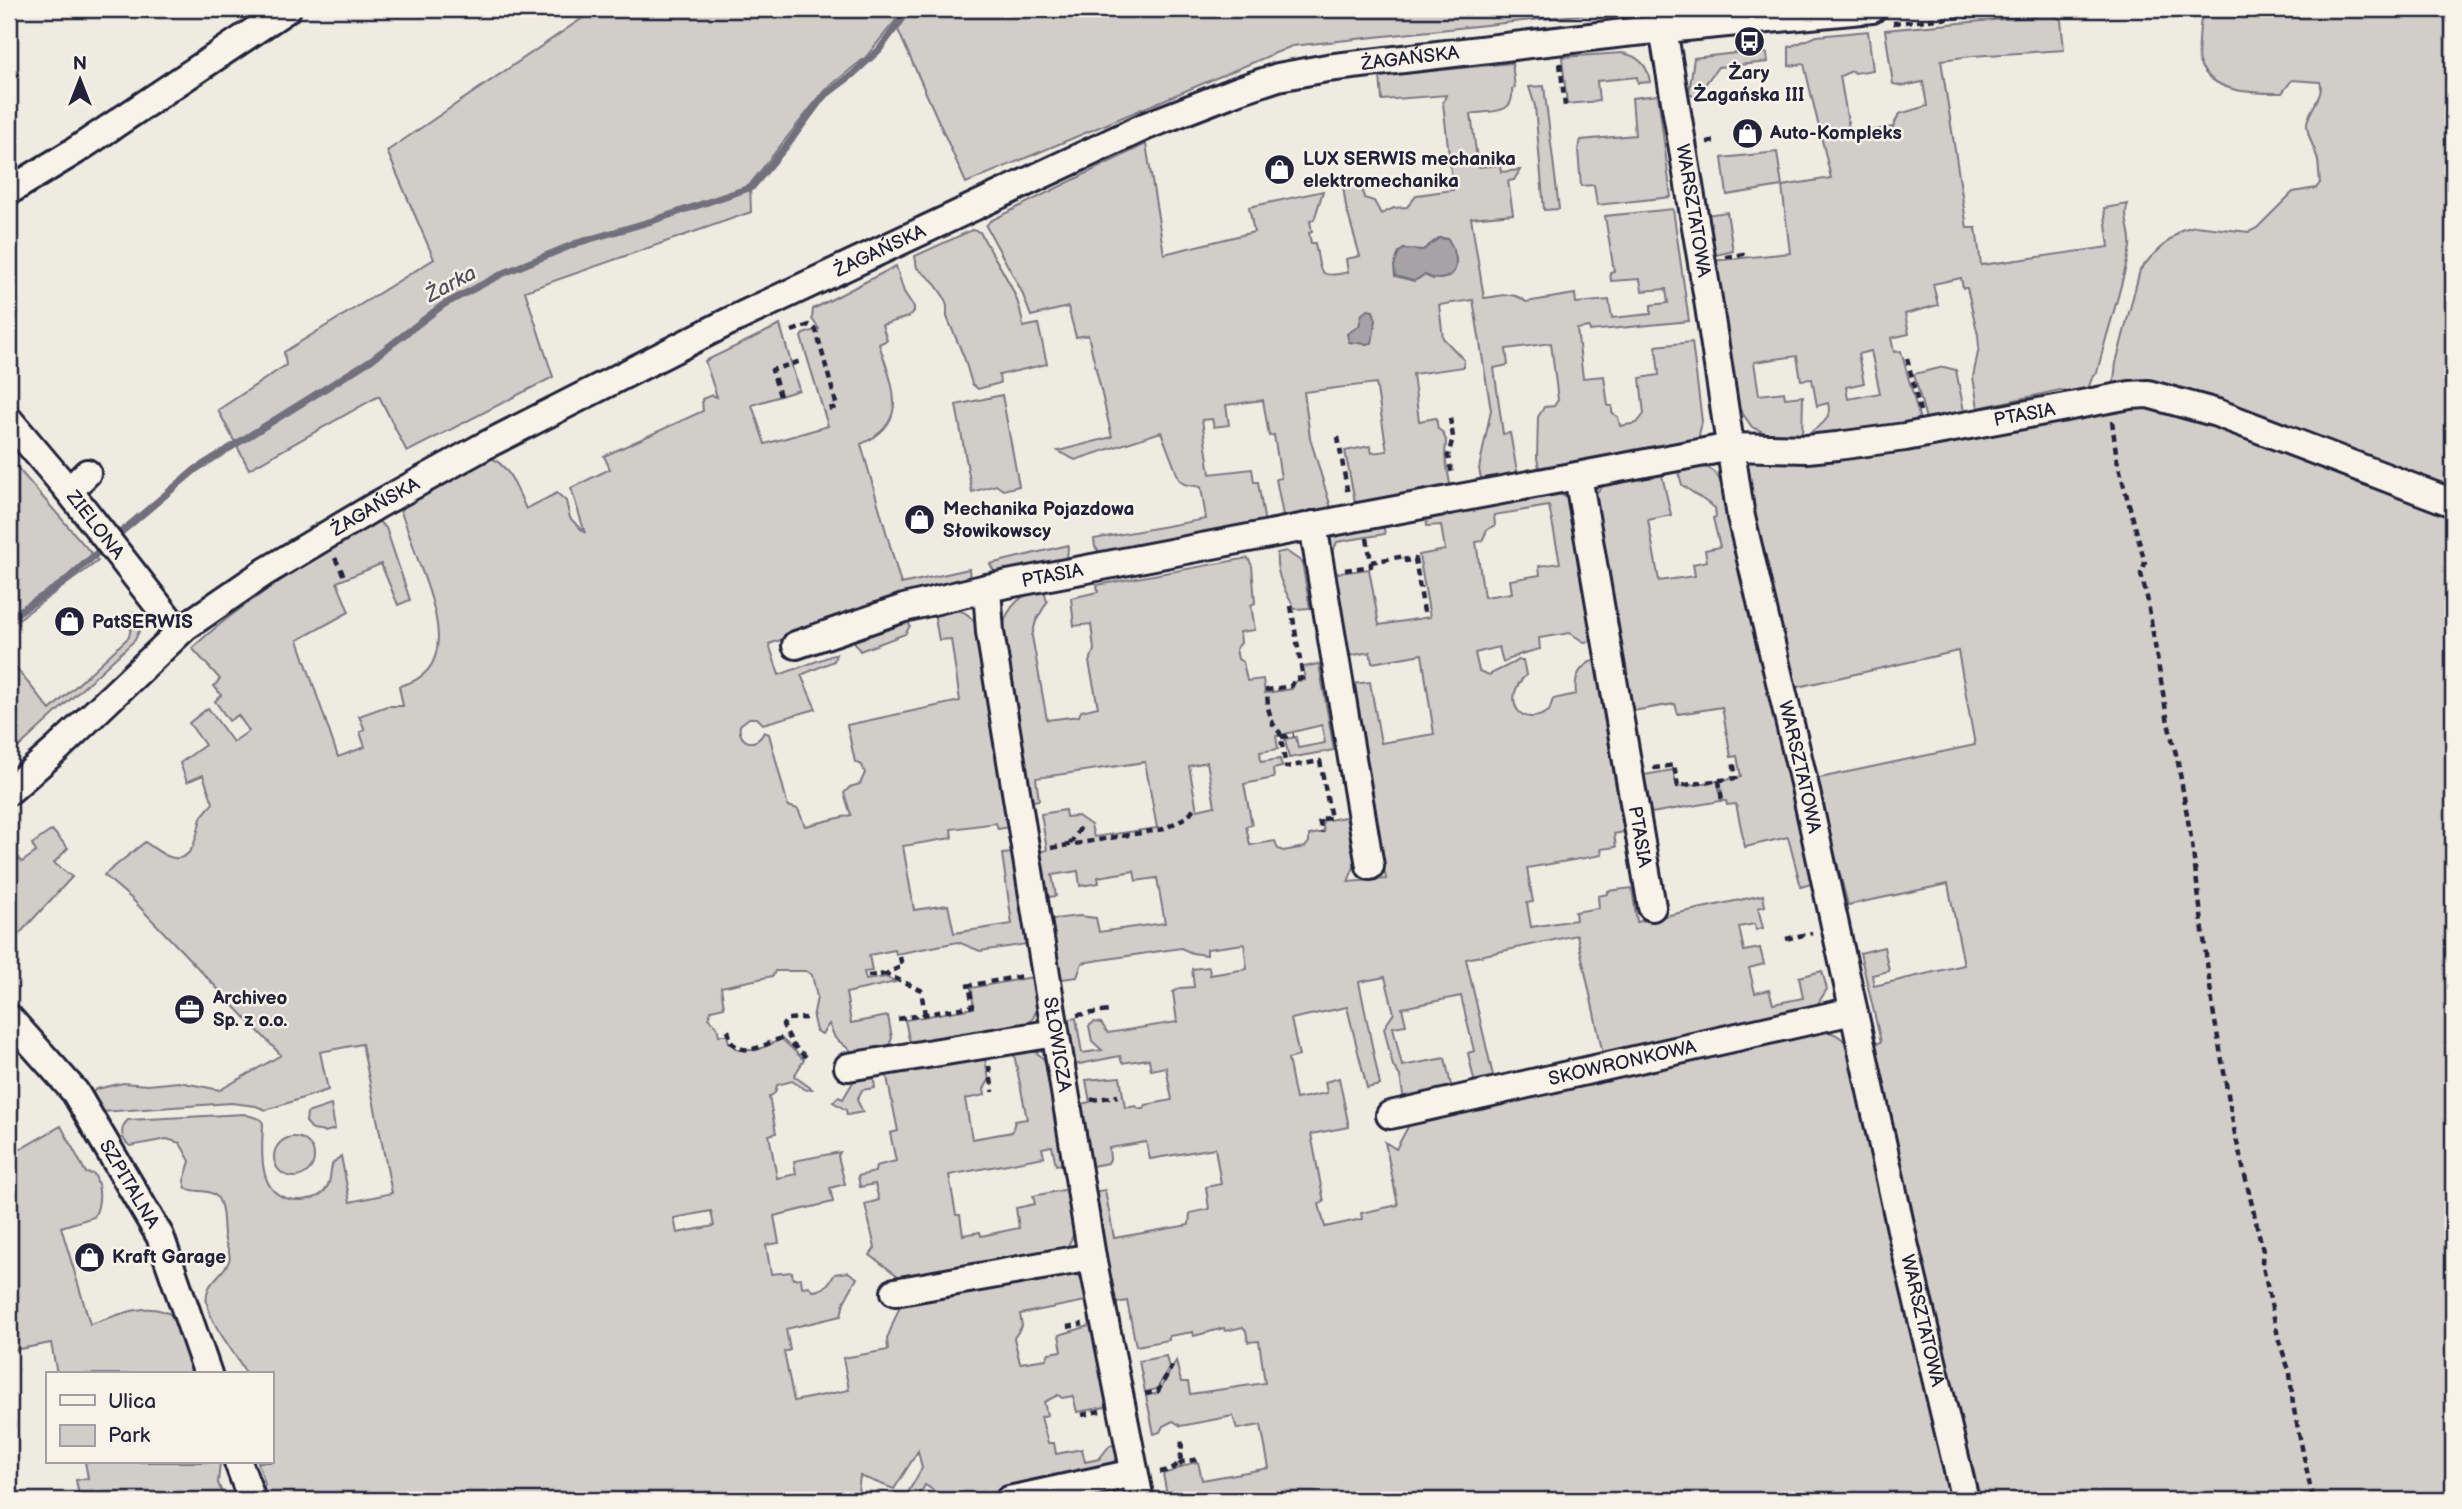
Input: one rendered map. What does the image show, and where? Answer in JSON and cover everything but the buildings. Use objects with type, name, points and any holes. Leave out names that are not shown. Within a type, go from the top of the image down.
[{"type":"street","points":[[9,191],[75,151],[287,9]]},
{"type":"street","name":"ŻAGAŃSKA","points":[[9,791],[57,749],[179,632],[265,572],[486,445],[728,322],[1146,126],[1278,77],[1327,68],[1663,29],[1881,16]]},
{"type":"street","name":"WARSZTATOWA","points":[[1663,29],[1741,517],[1793,733],[1904,1243],[1965,1500]]},
{"type":"street","name":"PTASIA","points":[[796,645],[904,608],[987,588],[1313,526],[1360,527],[1457,499],[1731,447],[1807,449],[1926,432],[2112,397],[2148,394],[2217,413],[2453,503]]},
{"type":"street","name":"ZIELONA","points":[[9,420],[78,482],[109,542],[179,632]]},
{"type":"street","name":"PTASIA","points":[[1578,477],[1652,907]]},
{"type":"street","points":[[1313,526],[1370,866]]},
{"type":"street","name":"SŁOWICZA","points":[[987,588],[990,632],[1092,1257],[1137,1483]]},
{"type":"street","name":"SKOWRONKOWA","points":[[1390,1115],[1853,1011]]},
{"type":"street","name":"SZPITALNA","points":[[9,1018],[75,1092],[160,1236],[207,1372]]},
{"type":"street","points":[[848,1067],[1055,1033]]},
{"type":"street","points":[[895,1292],[1092,1257]]},
{"type":"street","points":[[239,1464],[252,1500]]},
{"type":"street","points":[[1009,1500],[1137,1483]]},
{"type":"path","points":[[1881,16],[2056,9]]},
{"type":"path","points":[[1559,55],[1565,106]]},
{"type":"path","points":[[792,331],[809,325],[816,330],[837,407],[824,410]]},
{"type":"path","points":[[1907,358],[1926,432]]},
{"type":"path","points":[[780,396],[772,369],[801,361]]},
{"type":"path","points":[[2112,397],[2117,460],[2144,556],[2145,563],[2141,574],[2192,844],[2213,1010],[2232,1121],[2263,1251],[2262,1262],[2279,1341],[2290,1373],[2291,1395],[2313,1500]]},
{"type":"path","points":[[1450,418],[1453,437],[1448,456],[1457,499]]},
{"type":"path","points":[[1338,437],[1371,562],[1371,566],[1341,571]]},
{"type":"path","points":[[1371,562],[1405,556],[1406,561],[1415,559],[1424,612]]},
{"type":"path","points":[[1291,606],[1303,678],[1295,679],[1291,686],[1267,690],[1270,717],[1281,737],[1286,767],[1320,761],[1331,818],[1319,819],[1322,833]]},
{"type":"path","points":[[1281,737],[1294,735]]},
{"type":"path","points":[[1654,758],[1655,768],[1674,765],[1678,786],[1736,778],[1733,760]]},
{"type":"path","points":[[1719,780],[1722,801]]},
{"type":"path","points":[[1026,852],[1164,829],[1188,816],[1194,808]]},
{"type":"path","points":[[1069,845],[1083,824]]},
{"type":"path","points":[[1786,939],[1813,933]]},
{"type":"path","points":[[868,976],[886,974],[902,966],[900,957]]},
{"type":"path","points":[[898,1019],[973,1006],[968,986],[1045,972]]},
{"type":"path","points":[[886,974],[921,990],[925,1015]]},
{"type":"path","points":[[806,1018],[786,1020],[783,1025],[796,1048],[806,1058]]},
{"type":"path","points":[[728,1030],[731,1042],[741,1049],[754,1049],[788,1036]]},
{"type":"path","points":[[9,1289],[19,1287]]},
{"type":"path","points":[[1120,1399],[1158,1391],[1172,1366]]},
{"type":"path","points":[[1178,1465],[1182,1437]]},
{"type":"path","points":[[1137,1483],[1169,1471],[1182,1462],[1199,1460]]},
{"type":"green space","points":[[596,9],[905,9],[866,57],[824,91],[750,184],[751,212],[525,291],[553,377],[407,452],[379,396],[249,469],[218,410],[286,365],[284,352],[434,259],[387,151]]},
{"type":"green space","points":[[912,9],[1633,9],[1292,46],[966,183],[898,30]]},
{"type":"green space","points":[[2206,9],[2453,9],[2453,1500],[1978,1500],[1961,1441],[1870,1046],[1881,1042],[1860,953],[1884,947],[1889,971],[1872,975],[1874,986],[1964,965],[1948,884],[1848,905],[1815,779],[1975,745],[1958,651],[1793,688],[1748,516],[1745,465],[1752,459],[2112,397],[2116,363],[2140,270],[2151,257],[2181,230],[2195,226],[2249,232],[2257,228],[2293,192],[2316,188],[2320,183],[2318,161],[2307,123],[2319,97],[2320,82],[2292,80],[2282,93],[2271,93],[2234,90],[2213,80],[2205,73],[2198,57],[2200,24]]},
{"type":"green space","points":[[2047,15],[2061,20],[2064,50],[1941,60],[1967,228],[1976,228],[1981,265],[2109,247],[2104,208],[2128,204],[2126,215],[2130,247],[2127,263],[2097,373],[2093,375],[2088,389],[2082,393],[2060,390],[1978,408],[1973,377],[1979,347],[1978,335],[1967,288],[1963,288],[1961,278],[1933,284],[1938,305],[1905,314],[1909,334],[1891,338],[1894,352],[1901,351],[1920,420],[1841,437],[1813,439],[1812,431],[1828,417],[1829,408],[1828,403],[1817,406],[1812,379],[1801,380],[1797,356],[1754,362],[1759,395],[1784,392],[1785,398],[1803,396],[1802,439],[1774,437],[1752,427],[1738,407],[1712,261],[1790,253],[1782,186],[1831,178],[1804,64],[1789,66],[1789,47],[1817,36],[1868,31],[1873,70],[1855,73],[1852,71],[1840,76],[1850,134],[1893,127],[1899,114],[1927,106],[1923,82],[1903,86],[1893,84],[1885,30]],"holes":[[[1871,351],[1880,393],[1848,399],[1846,387],[1864,383],[1858,354]]]},
{"type":"green space","points":[[1761,50],[1767,54],[1768,62],[1718,67],[1695,98],[1689,93],[1694,58]]},
{"type":"green space","points":[[1622,53],[1642,62],[1650,82],[1638,83],[1637,77],[1597,81],[1599,101],[1567,104],[1562,57]]},
{"type":"green space","points":[[1512,63],[1515,88],[1512,89],[1510,104],[1500,110],[1471,114],[1478,167],[1500,165],[1501,172],[1520,170],[1514,180],[1508,181],[1513,214],[1471,218],[1484,298],[1511,295],[1526,302],[1575,294],[1576,303],[1609,300],[1612,318],[1651,314],[1651,305],[1668,303],[1666,289],[1642,291],[1640,279],[1611,281],[1610,272],[1614,271],[1605,216],[1673,209],[1689,321],[1590,331],[1589,327],[1577,329],[1583,378],[1604,376],[1608,406],[1612,406],[1612,413],[1618,417],[1620,426],[1637,423],[1644,414],[1640,378],[1659,375],[1656,346],[1692,342],[1702,421],[1699,436],[1694,443],[1540,473],[1537,458],[1538,417],[1544,407],[1554,406],[1558,400],[1551,343],[1506,349],[1508,365],[1494,368],[1503,434],[1510,433],[1518,477],[1482,483],[1479,469],[1491,410],[1473,300],[1439,305],[1443,338],[1464,360],[1464,367],[1413,374],[1419,421],[1436,418],[1438,429],[1446,440],[1445,457],[1451,489],[1356,507],[1345,451],[1370,446],[1372,453],[1387,451],[1376,383],[1304,392],[1310,438],[1332,511],[1284,521],[1276,479],[1281,478],[1274,435],[1269,436],[1263,400],[1226,405],[1229,425],[1214,427],[1212,419],[1202,420],[1210,474],[1252,469],[1254,482],[1258,482],[1265,524],[1102,555],[1095,547],[1094,539],[1206,519],[1201,487],[1184,484],[1179,479],[1161,432],[1075,460],[1058,451],[1112,437],[1088,335],[1076,337],[1068,307],[1031,316],[1021,290],[986,226],[990,221],[1146,144],[1164,254],[1254,232],[1249,207],[1323,191],[1314,220],[1310,221],[1311,243],[1315,243],[1320,267],[1325,274],[1348,272],[1346,259],[1360,256],[1343,186],[1361,181],[1364,198],[1374,201],[1381,214],[1394,208],[1407,207],[1417,195],[1453,190],[1443,103],[1446,95],[1382,100],[1380,76]],"holes":[[[1439,238],[1448,239],[1456,259],[1433,279],[1424,275],[1418,279],[1404,249],[1423,250]]]},
{"type":"green space","points":[[1544,86],[1559,209],[1544,210],[1535,106],[1529,87]]},
{"type":"green space","points":[[1658,95],[1671,197],[1597,205],[1594,185],[1581,186],[1578,150],[1581,140],[1635,135],[1632,98]]},
{"type":"green space","points":[[1777,152],[1782,186],[1727,195],[1722,158]]},
{"type":"green space","points":[[1727,212],[1733,251],[1712,256],[1705,215]]},
{"type":"green space","points":[[972,230],[980,232],[1006,278],[1018,302],[1023,327],[1038,324],[1047,364],[999,375],[1000,383],[978,389],[972,384],[947,317],[944,297],[933,281],[917,268],[915,256]]},
{"type":"green space","points":[[896,266],[914,312],[908,317],[882,325],[887,340],[879,344],[892,388],[893,414],[877,435],[861,444],[901,584],[969,569],[970,581],[878,607],[769,644],[779,675],[836,654],[834,661],[801,675],[816,709],[763,724],[757,718],[749,718],[740,725],[741,736],[752,742],[764,732],[769,734],[788,806],[798,809],[805,826],[851,815],[844,793],[850,787],[860,784],[865,773],[862,765],[855,762],[847,725],[960,701],[951,639],[939,640],[934,613],[958,610],[968,615],[976,625],[1009,827],[998,829],[996,823],[951,829],[952,838],[903,846],[914,910],[948,905],[954,933],[1012,924],[1002,854],[1012,853],[1027,944],[980,951],[958,942],[896,954],[895,950],[869,955],[872,971],[864,972],[866,980],[886,977],[896,982],[846,993],[851,1023],[888,1016],[892,1038],[887,1050],[856,1055],[835,1038],[829,1024],[822,1034],[816,1031],[813,1018],[817,997],[812,975],[806,971],[775,971],[773,976],[721,987],[724,1007],[711,1010],[709,1018],[717,1027],[719,1035],[727,1035],[729,1043],[738,1050],[757,1050],[782,1039],[804,1060],[794,1076],[812,1089],[806,1090],[792,1081],[777,1085],[775,1093],[769,1097],[776,1133],[769,1135],[777,1178],[796,1174],[794,1161],[840,1152],[838,1156],[845,1184],[830,1188],[833,1202],[774,1216],[779,1243],[766,1245],[771,1274],[792,1272],[793,1279],[801,1278],[802,1287],[809,1286],[812,1291],[823,1288],[835,1274],[848,1272],[857,1278],[844,1302],[841,1316],[786,1329],[790,1350],[784,1352],[794,1401],[849,1390],[843,1358],[888,1350],[887,1339],[901,1303],[1069,1271],[1084,1282],[1091,1300],[1020,1314],[1022,1326],[1014,1338],[1020,1363],[1046,1359],[1049,1353],[1062,1351],[1059,1335],[1096,1324],[1112,1406],[1077,1412],[1073,1396],[1062,1398],[1058,1395],[1044,1402],[1047,1415],[1041,1417],[1048,1443],[1054,1443],[1056,1454],[1082,1449],[1085,1462],[1099,1459],[1110,1445],[1119,1446],[1117,1459],[1102,1471],[966,1500],[949,1500],[925,1485],[919,1496],[906,1496],[922,1468],[918,1451],[894,1489],[860,1476],[857,1500],[259,1500],[265,1484],[259,1464],[273,1464],[273,1372],[245,1372],[210,1313],[207,1303],[208,1290],[230,1258],[220,1202],[211,1193],[186,1188],[184,1181],[190,1161],[180,1143],[167,1139],[130,1146],[123,1137],[123,1127],[128,1120],[244,1114],[260,1119],[263,1123],[265,1174],[276,1193],[286,1198],[301,1200],[318,1196],[328,1186],[333,1163],[341,1156],[350,1202],[392,1193],[362,1044],[320,1052],[328,1090],[266,1110],[231,1103],[101,1112],[89,1095],[97,1089],[123,1083],[148,1085],[179,1082],[220,1090],[281,1055],[132,899],[104,875],[145,842],[174,858],[182,857],[192,849],[202,816],[213,803],[203,775],[187,782],[180,763],[205,745],[189,723],[208,708],[233,742],[249,731],[238,715],[229,721],[215,701],[221,695],[214,686],[220,679],[192,648],[258,596],[378,521],[386,528],[410,600],[398,605],[381,564],[337,582],[349,612],[298,640],[338,757],[365,747],[360,732],[365,730],[359,716],[387,706],[403,706],[399,686],[418,678],[430,667],[437,652],[436,616],[406,524],[396,502],[489,457],[508,472],[526,509],[557,493],[566,501],[570,518],[585,533],[571,488],[610,469],[604,456],[703,411],[702,399],[712,395],[717,397],[705,361],[780,325],[799,390],[752,405],[765,444],[828,426],[801,337],[819,329],[812,319],[813,309]],"holes":[[[711,1211],[714,1226],[677,1233],[674,1218]]]},
{"type":"green space","points":[[1944,367],[1956,370],[1964,411],[1926,419],[1914,374]]},
{"type":"green space","points":[[1002,395],[1019,486],[1003,490],[996,485],[972,492],[956,405]]},
{"type":"green space","points":[[9,458],[98,561],[9,626]]},
{"type":"green space","points":[[1699,467],[1715,472],[1722,487],[1814,883],[1801,887],[1788,837],[1745,847],[1736,804],[1727,805],[1726,801],[1723,801],[1720,781],[1741,777],[1737,756],[1731,757],[1722,707],[1678,714],[1675,704],[1632,711],[1593,496],[1606,483],[1662,475],[1671,515],[1648,520],[1659,581],[1695,576],[1693,564],[1707,561],[1705,550],[1720,547],[1713,518],[1716,517],[1715,508],[1682,485],[1679,474],[1683,470]]},
{"type":"green space","points":[[1556,493],[1569,498],[1577,515],[1594,631],[1591,641],[1584,642],[1570,633],[1539,638],[1540,649],[1503,662],[1499,647],[1475,653],[1479,671],[1489,675],[1523,660],[1526,675],[1518,685],[1514,702],[1517,710],[1530,717],[1549,711],[1553,699],[1576,694],[1579,673],[1594,660],[1624,832],[1614,834],[1616,847],[1601,849],[1602,855],[1527,868],[1533,902],[1527,903],[1531,927],[1576,920],[1575,912],[1599,908],[1598,896],[1608,894],[1608,891],[1632,888],[1637,922],[1763,895],[1765,906],[1758,908],[1763,928],[1756,930],[1755,924],[1739,927],[1744,951],[1760,948],[1764,964],[1749,968],[1755,993],[1769,990],[1773,1004],[1803,998],[1799,977],[1822,971],[1827,989],[1815,1008],[1603,1054],[1577,935],[1466,959],[1494,1080],[1475,1084],[1468,1053],[1474,1051],[1461,996],[1402,1008],[1406,1025],[1393,1027],[1402,1066],[1445,1058],[1452,1090],[1404,1101],[1400,1076],[1393,1066],[1384,1028],[1394,1013],[1385,977],[1359,982],[1380,1085],[1367,1088],[1347,1007],[1291,1019],[1299,1056],[1288,1059],[1296,1099],[1327,1093],[1325,1082],[1339,1078],[1349,1127],[1311,1134],[1324,1202],[1319,1204],[1325,1227],[1362,1219],[1361,1213],[1398,1205],[1385,1142],[1396,1149],[1409,1125],[1801,1033],[1835,1034],[1851,1049],[1900,1283],[1956,1500],[1168,1500],[1163,1474],[1188,1464],[1198,1462],[1202,1480],[1269,1468],[1261,1425],[1237,1429],[1233,1416],[1181,1426],[1173,1421],[1154,1434],[1146,1396],[1158,1393],[1176,1361],[1181,1382],[1188,1382],[1190,1394],[1265,1383],[1259,1341],[1248,1342],[1243,1327],[1225,1331],[1224,1328],[1194,1336],[1193,1332],[1169,1336],[1169,1340],[1136,1346],[1127,1301],[1112,1304],[1090,1192],[1105,1190],[1114,1238],[1189,1225],[1190,1213],[1209,1209],[1206,1187],[1221,1184],[1215,1148],[1150,1159],[1146,1142],[1109,1148],[1108,1163],[1086,1167],[1076,1105],[1090,1102],[1086,1080],[1120,1077],[1125,1108],[1136,1106],[1144,1109],[1146,1105],[1172,1100],[1166,1067],[1151,1070],[1149,1059],[1122,1063],[1120,1056],[1069,1066],[1061,1020],[1076,1018],[1082,1053],[1102,1050],[1092,1041],[1089,1026],[1094,1022],[1101,1023],[1108,1033],[1177,1022],[1173,992],[1180,988],[1194,987],[1192,969],[1209,967],[1210,975],[1247,969],[1244,944],[1207,949],[1207,955],[1181,948],[1087,962],[1082,963],[1077,977],[1055,980],[1045,920],[1079,916],[1096,918],[1099,932],[1165,923],[1157,878],[1136,881],[1134,871],[1098,877],[1099,883],[1080,886],[1078,871],[1052,875],[1056,896],[1042,898],[1035,853],[1047,850],[1041,814],[1065,810],[1066,817],[1078,816],[1091,825],[1094,837],[1157,828],[1145,762],[1036,778],[1039,800],[1027,802],[1002,642],[1004,623],[1007,614],[1018,600],[1044,589],[1047,602],[1036,621],[1032,636],[1047,720],[1079,716],[1081,711],[1098,707],[1089,662],[1094,650],[1091,624],[1074,626],[1071,598],[1098,592],[1097,585],[1248,558],[1252,566],[1255,603],[1251,605],[1255,630],[1240,632],[1241,643],[1236,649],[1238,659],[1243,662],[1247,681],[1263,679],[1265,693],[1292,689],[1296,681],[1305,680],[1303,667],[1319,664],[1334,750],[1289,758],[1285,739],[1296,737],[1298,748],[1325,743],[1322,725],[1276,736],[1278,749],[1260,752],[1261,762],[1280,759],[1282,767],[1273,769],[1274,778],[1244,784],[1252,825],[1246,826],[1250,845],[1275,841],[1278,849],[1283,851],[1305,847],[1309,842],[1309,835],[1324,832],[1322,821],[1346,817],[1355,864],[1348,882],[1386,879],[1352,684],[1370,682],[1381,743],[1434,734],[1422,654],[1372,663],[1370,652],[1343,657],[1325,553],[1334,534],[1383,525],[1385,534],[1337,542],[1330,558],[1333,574],[1369,569],[1379,625],[1430,617],[1419,555],[1445,550],[1441,525],[1427,526],[1426,516]],"holes":[[[1549,506],[1560,563],[1539,566],[1540,575],[1510,580],[1512,593],[1484,597],[1476,542],[1482,541],[1487,530],[1495,525],[1494,515]],[[1207,762],[1215,806],[1197,810],[1189,766]]]},
{"type":"green space","points":[[1068,545],[1067,561],[996,575],[990,564]]},
{"type":"green space","points":[[1286,551],[1302,562],[1310,608],[1295,609],[1282,582],[1277,553]]},
{"type":"green space","points":[[134,613],[141,627],[135,640],[9,756],[9,659],[50,710],[129,637]]},
{"type":"green space","points":[[907,619],[910,626],[905,634],[860,651],[852,638]]},
{"type":"green space","points":[[1673,770],[1677,787],[1718,781],[1721,801],[1651,813],[1644,775]]},
{"type":"green space","points":[[52,830],[68,848],[54,863],[72,877],[9,945],[9,860],[16,855],[22,862],[36,852],[32,844]]},
{"type":"green space","points":[[1033,977],[1036,1010],[1026,1027],[913,1044],[909,1039],[905,1020],[974,1008],[971,988]]},
{"type":"green space","points":[[1013,1049],[1036,1053],[1046,1063],[1064,1164],[1056,1165],[1052,1146],[1042,1148],[1044,1157],[949,1175],[956,1215],[960,1215],[963,1235],[980,1232],[981,1236],[1019,1228],[1016,1208],[1035,1204],[1033,1196],[1069,1189],[1074,1220],[1070,1242],[1065,1249],[902,1279],[870,1255],[875,1248],[865,1204],[879,1200],[875,1184],[860,1187],[858,1176],[875,1172],[876,1166],[896,1161],[890,1133],[898,1131],[886,1072],[984,1054],[989,1080],[984,1089],[985,1095],[965,1099],[972,1139],[1012,1132],[1015,1121],[1027,1119]]},
{"type":"green space","points":[[873,1074],[875,1088],[862,1090],[857,1100],[863,1112],[847,1115],[846,1110],[833,1102],[838,1097],[843,1099],[856,1077]]},
{"type":"green space","points":[[331,1105],[335,1129],[325,1132],[313,1130],[306,1122],[307,1113]]},
{"type":"green space","points":[[61,1126],[86,1173],[94,1174],[99,1201],[94,1217],[61,1227],[90,1324],[135,1310],[157,1309],[167,1313],[177,1319],[197,1372],[57,1372],[51,1343],[9,1351],[9,1136],[17,1151]]},
{"type":"green space","points":[[294,1137],[308,1143],[314,1157],[308,1171],[294,1177],[280,1171],[274,1157],[280,1143]]},
{"type":"green space","points":[[1166,1356],[1169,1368],[1157,1389],[1145,1392],[1139,1361]]},
{"type":"green space","points":[[85,1464],[220,1464],[218,1483],[225,1500],[80,1500],[76,1480],[88,1478]]},
{"type":"shaded area","points":[[1439,238],[1448,239],[1454,251],[1456,263],[1452,273],[1438,279],[1424,275],[1414,281],[1395,276],[1394,266],[1399,252],[1404,249],[1423,250]]},
{"type":"shaded area","points":[[1368,310],[1373,311],[1376,320],[1372,343],[1349,342],[1347,334],[1359,326],[1362,314]]},
{"type":"waterway","name":"Żarka","points":[[113,539],[196,469],[371,360],[443,305],[504,273],[577,243],[752,187],[823,97],[879,50],[909,9]]},
{"type":"waterway","name":"Żarka","points":[[9,618],[63,583],[105,546]]},
{"type":"place","name":"Żary Żagańska III","points":[[1749,42]]},
{"type":"place","name":"Auto-Kompleks","points":[[1747,133]]},
{"type":"place","name":"LUX SERWIS mechanika elektromechanika","points":[[1280,170]]},
{"type":"place","name":"Mechanika Pojazdowa Słowikowscy","points":[[920,520]]},
{"type":"place","name":"PatSERWIS","points":[[69,622]]},
{"type":"place","name":"Archiveo Sp. z o.o.","points":[[190,1009]]},
{"type":"place","name":"Kraft Garage","points":[[89,1257]]}]
